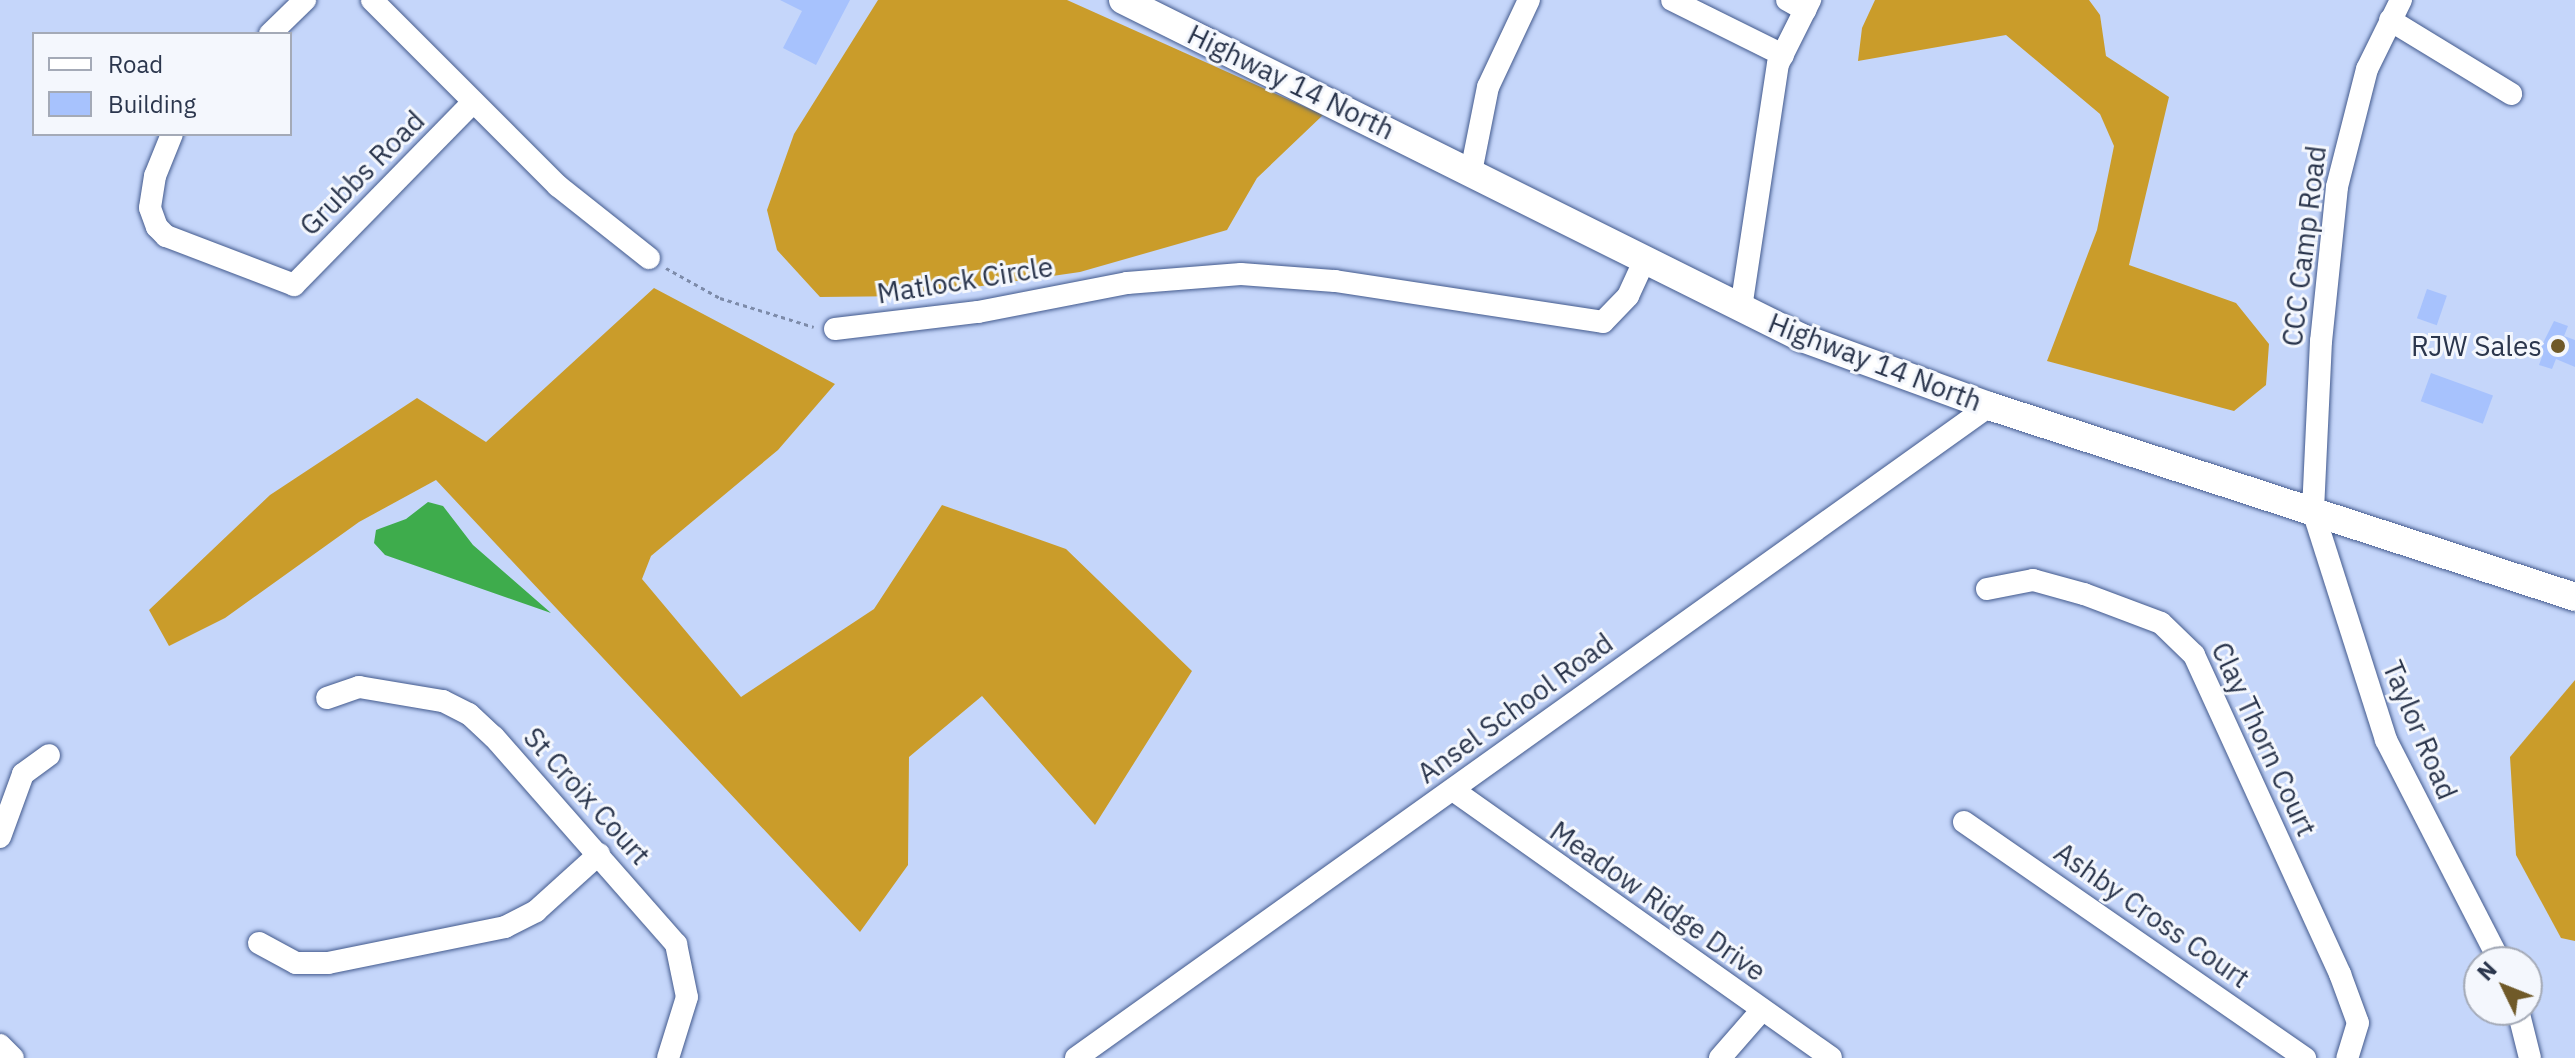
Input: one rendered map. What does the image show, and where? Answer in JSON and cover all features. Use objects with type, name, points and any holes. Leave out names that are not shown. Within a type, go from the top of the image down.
[{"type":"main road","name":"Highway 14 North","points":[[1123,0],[1802,338],[1989,406],[2575,597]]},
{"type":"street","points":[[272,32],[305,0]]},
{"type":"street","points":[[372,0],[577,203],[649,258]]},
{"type":"street","points":[[1471,172],[1488,87],[1529,0]]},
{"type":"street","points":[[1672,0],[1783,55]]},
{"type":"street","name":"CCC Camp Road","points":[[2313,511],[2321,341],[2337,187],[2363,82],[2401,0]]},
{"type":"street","points":[[1741,308],[1783,55],[1801,3]]},
{"type":"street","points":[[2390,20],[2511,94]]},
{"type":"street","name":"Grubbs Road","points":[[171,136],[153,186],[150,208],[157,227],[166,236],[294,285],[473,102]]},
{"type":"street","name":"Matlock Circle","points":[[835,329],[978,312],[1127,283],[1241,274],[1335,281],[1603,322],[1628,296],[1645,259]]},
{"type":"street","name":"Ansel School Road","points":[[1076,1058],[1989,406]]},
{"type":"street","name":"Taylor Road","points":[[2313,511],[2386,740],[2492,946]]},
{"type":"street","name":"Clay Thorn Court","points":[[1987,589],[2033,580],[2084,594],[2161,623],[2194,655],[2346,987],[2358,1023],[2347,1058]]},
{"type":"street","name":"St Croix Court","points":[[327,698],[349,688],[371,688],[459,708],[494,737],[659,920],[682,957],[687,997],[668,1058]]},
{"type":"street","points":[[0,837],[23,774],[49,755]]},
{"type":"street","name":"Meadow Ridge Drive","points":[[1453,790],[1831,1058]]},
{"type":"street","name":"Ashby Cross Court","points":[[1964,822],[2305,1058]]},
{"type":"street","points":[[259,943],[296,963],[328,963],[505,927],[536,911],[599,854]]},
{"type":"street","points":[[1720,1058],[1762,1010]]},
{"type":"street","points":[[2522,1026],[2530,1058]]},
{"type":"street","points":[[0,1045],[13,1058]]},
{"type":"path","points":[[649,258],[760,313],[835,329]]},
{"type":"shaded area","points":[[878,0],[1067,0],[1323,115],[1257,178],[1227,230],[1080,272],[912,296],[820,297],[777,250],[767,210],[794,134]]},
{"type":"shaded area","points":[[1875,0],[2089,0],[2100,15],[2106,56],[2169,97],[2129,265],[2236,303],[2269,344],[2266,385],[2234,411],[2047,361],[2097,230],[2114,146],[2100,114],[2006,35],[1858,61],[1862,28]]},
{"type":"shaded area","points":[[654,288],[835,384],[778,450],[651,556],[642,579],[741,697],[874,609],[942,505],[1066,549],[1192,671],[1095,825],[982,696],[909,757],[908,865],[860,932],[436,480],[359,522],[225,618],[169,646],[149,610],[270,495],[417,398],[486,442]]},
{"type":"shaded area","points":[[428,502],[443,506],[473,545],[551,613],[385,555],[374,543],[376,530],[406,519]]},
{"type":"shaded area","points":[[2575,680],[2575,941],[2561,938],[2516,855],[2510,757]]},
{"type":"building","points":[[780,0],[850,0],[816,65],[783,48],[802,11]]},
{"type":"building","points":[[2427,289],[2447,296],[2437,325],[2417,318]]},
{"type":"building","name":"RJW Sales","points":[[2554,321],[2568,326],[2564,336],[2575,340],[2575,367],[2556,359],[2552,369],[2539,365],[2543,354],[2538,353]]},
{"type":"building","points":[[2431,373],[2493,396],[2483,424],[2421,401]]},
{"type":"place","name":"RJW Sales","points":[[2558,346]]}]
